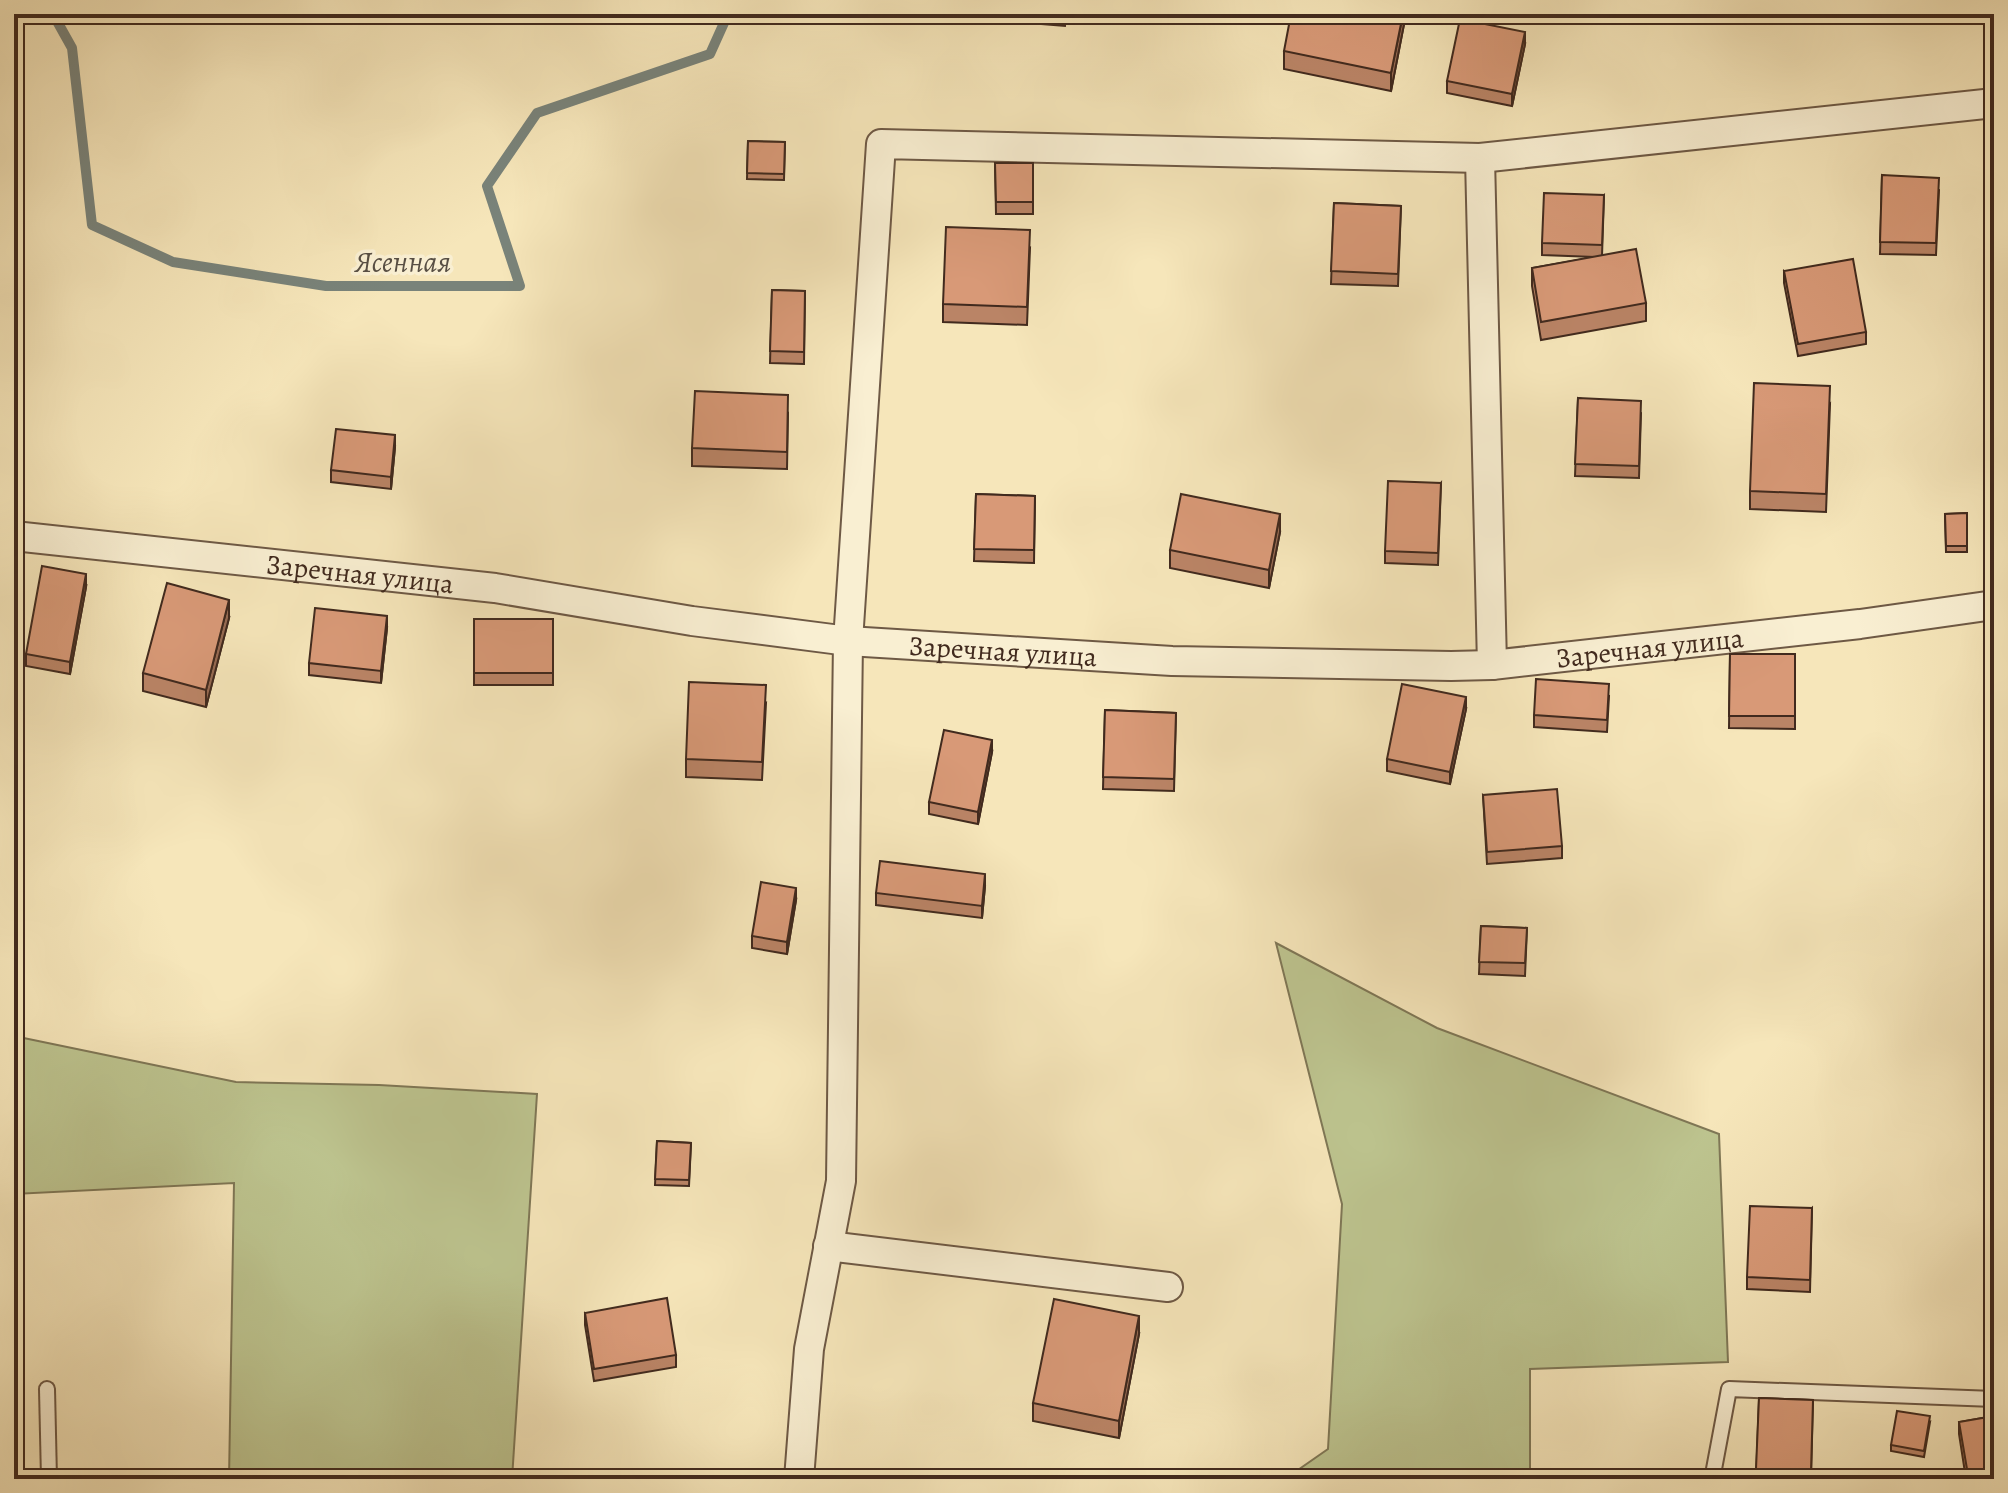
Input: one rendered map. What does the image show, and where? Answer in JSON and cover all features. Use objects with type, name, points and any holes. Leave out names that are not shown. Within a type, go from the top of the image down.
[{"type":"street","points":[[799,1479],[809,1349],[841,1181],[848,641],[881,144],[1480,158],[1994,103]]},
{"type":"street","points":[[1480,158],[1492,665]]},
{"type":"street","name":"Заречная улица","points":[[14,536],[495,588],[692,621],[848,641],[1172,661],[1492,665],[1860,624],[1994,605]]},
{"type":"street","points":[[828,1246],[1168,1287]]},
{"type":"lane","points":[[47,1389],[49,1479]]},
{"type":"lane","points":[[1714,1469],[1729,1389],[1994,1399]]},
{"type":"green space","points":[[1276,943],[1437,1028],[1719,1134],[1728,1362],[1530,1369],[1530,1479],[1285,1479],[1328,1449],[1342,1204]]},
{"type":"green space","points":[[14,1036],[236,1082],[379,1085],[537,1094],[512,1479],[229,1479],[234,1183],[14,1194]]},
{"type":"building","points":[[1291,14],[1403,14],[1391,73],[1284,51]]},
{"type":"building","points":[[1460,19],[1525,32],[1512,94],[1447,81]]},
{"type":"building","points":[[748,141],[785,142],[784,174],[747,173]]},
{"type":"building","points":[[995,163],[1033,163],[1033,202],[996,202]]},
{"type":"building","points":[[1882,175],[1939,178],[1936,243],[1880,242]]},
{"type":"building","points":[[1544,193],[1604,195],[1602,245],[1542,243]]},
{"type":"building","points":[[1334,203],[1401,206],[1398,274],[1331,271]]},
{"type":"building","points":[[946,227],[1030,230],[1027,307],[943,304]]},
{"type":"building","points":[[1636,249],[1646,303],[1541,322],[1532,268]]},
{"type":"building","points":[[1853,259],[1866,332],[1798,344],[1784,271]]},
{"type":"building","points":[[772,290],[805,291],[804,352],[770,351]]},
{"type":"building","points":[[1754,383],[1830,386],[1826,494],[1750,491]]},
{"type":"building","points":[[695,391],[788,395],[787,452],[692,448]]},
{"type":"building","points":[[1578,398],[1641,401],[1639,466],[1575,464]]},
{"type":"building","points":[[336,429],[395,435],[391,477],[331,470]]},
{"type":"building","points":[[1388,481],[1441,483],[1438,553],[1385,551]]},
{"type":"building","points":[[976,494],[1035,496],[1034,550],[974,549]]},
{"type":"building","points":[[1181,494],[1280,514],[1269,570],[1170,550]]},
{"type":"building","points":[[1967,513],[1967,546],[1946,546],[1945,514]]},
{"type":"building","points":[[42,566],[86,574],[70,662],[26,654]]},
{"type":"building","points":[[167,583],[229,600],[206,690],[143,673]]},
{"type":"building","points":[[315,608],[387,616],[381,671],[309,663]]},
{"type":"building","points":[[474,619],[553,619],[553,673],[474,673]]},
{"type":"building","points":[[1730,654],[1795,654],[1795,716],[1729,716]]},
{"type":"building","points":[[1536,679],[1609,684],[1607,720],[1534,715]]},
{"type":"building","points":[[689,682],[766,685],[762,762],[686,759]]},
{"type":"building","points":[[1402,684],[1466,697],[1450,772],[1387,759]]},
{"type":"building","points":[[1105,710],[1176,713],[1174,779],[1103,777]]},
{"type":"building","points":[[944,730],[992,740],[978,812],[929,802]]},
{"type":"building","points":[[1557,789],[1562,846],[1487,852],[1483,795]]},
{"type":"building","points":[[880,861],[985,874],[982,906],[876,893]]},
{"type":"building","points":[[761,882],[796,888],[787,942],[752,936]]},
{"type":"building","points":[[1481,926],[1527,928],[1525,963],[1479,962]]},
{"type":"building","points":[[657,1141],[691,1143],[689,1180],[655,1179]]},
{"type":"building","points":[[1750,1206],[1812,1208],[1810,1280],[1747,1277]]},
{"type":"building","points":[[667,1298],[676,1355],[594,1369],[585,1313]]},
{"type":"building","points":[[1054,1299],[1139,1316],[1119,1421],[1033,1403]]},
{"type":"building","points":[[1759,1398],[1813,1400],[1811,1471],[1756,1469]]},
{"type":"building","points":[[1897,1411],[1930,1416],[1924,1451],[1891,1445]]},
{"type":"building","points":[[1994,1416],[1994,1470],[1968,1475],[1959,1422]]},
{"type":"waterway","name":"Ясенная","points":[[53,14],[72,48],[92,225],[173,262],[326,286],[520,286],[487,186],[537,113],[710,54],[728,14]]}]
